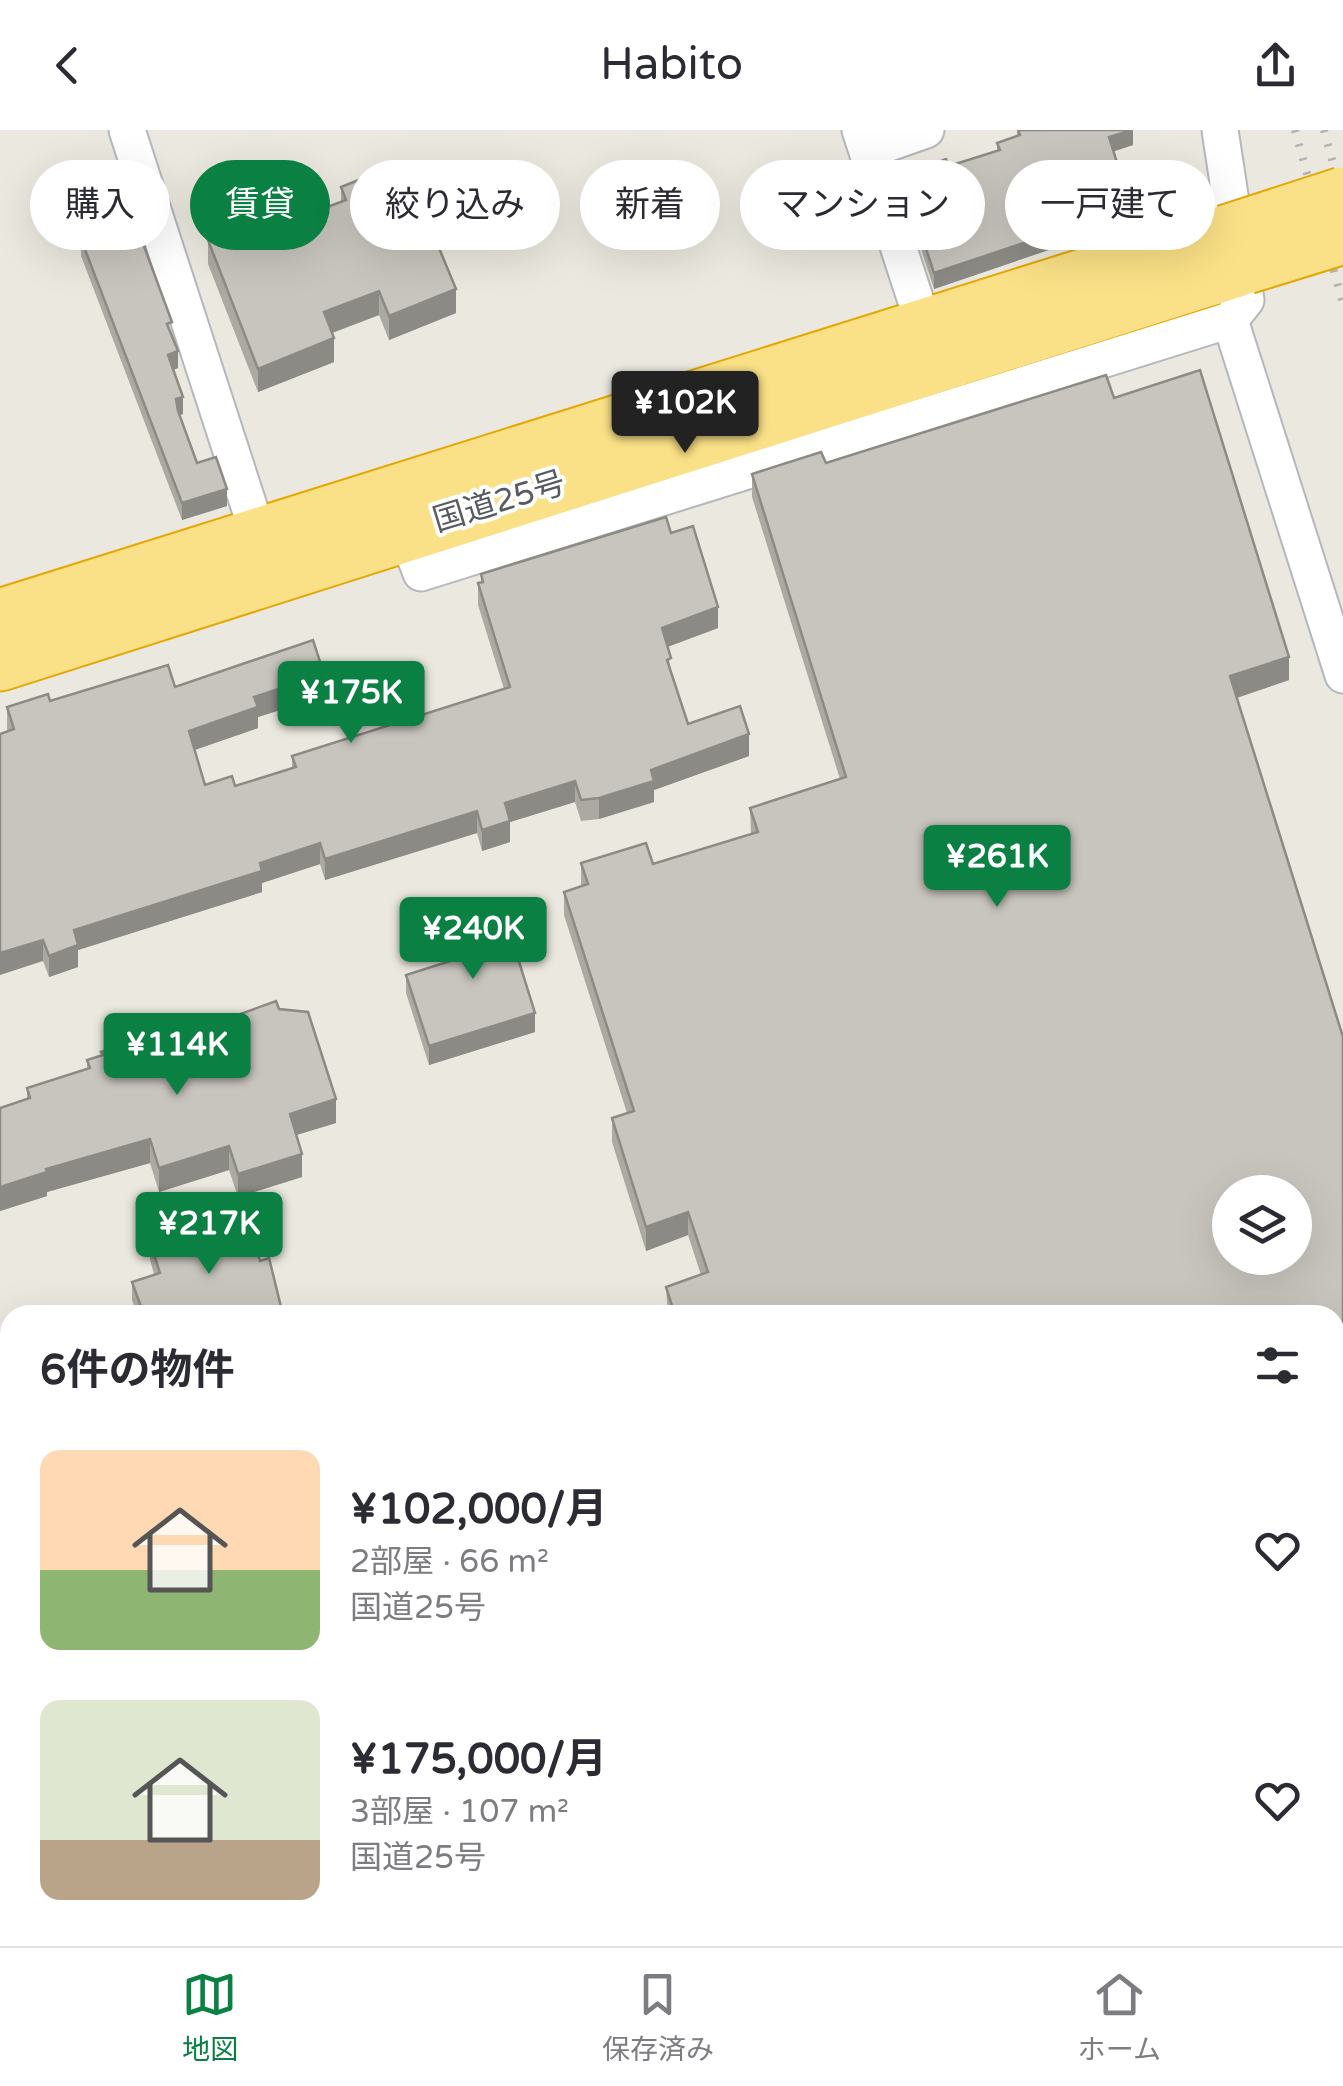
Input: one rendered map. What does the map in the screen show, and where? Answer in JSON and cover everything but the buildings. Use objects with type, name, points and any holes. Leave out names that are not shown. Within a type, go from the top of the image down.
[{"type":"highway","name":"国道25号","points":[[0,617],[258,534],[1231,274],[1343,195]]},
{"type":"highway","name":"国道25号","points":[[0,664],[406,531],[1343,236]]},
{"type":"street","points":[[127,130],[258,534]]},
{"type":"street","points":[[915,298],[864,140],[926,130]]},
{"type":"street","points":[[1220,130],[1246,300],[1231,274]]},
{"type":"street","points":[[1231,274],[1343,675]]},
{"type":"railway","points":[[1295,130],[1343,304]]},
{"type":"railway","points":[[1324,130],[1343,200]]}]
